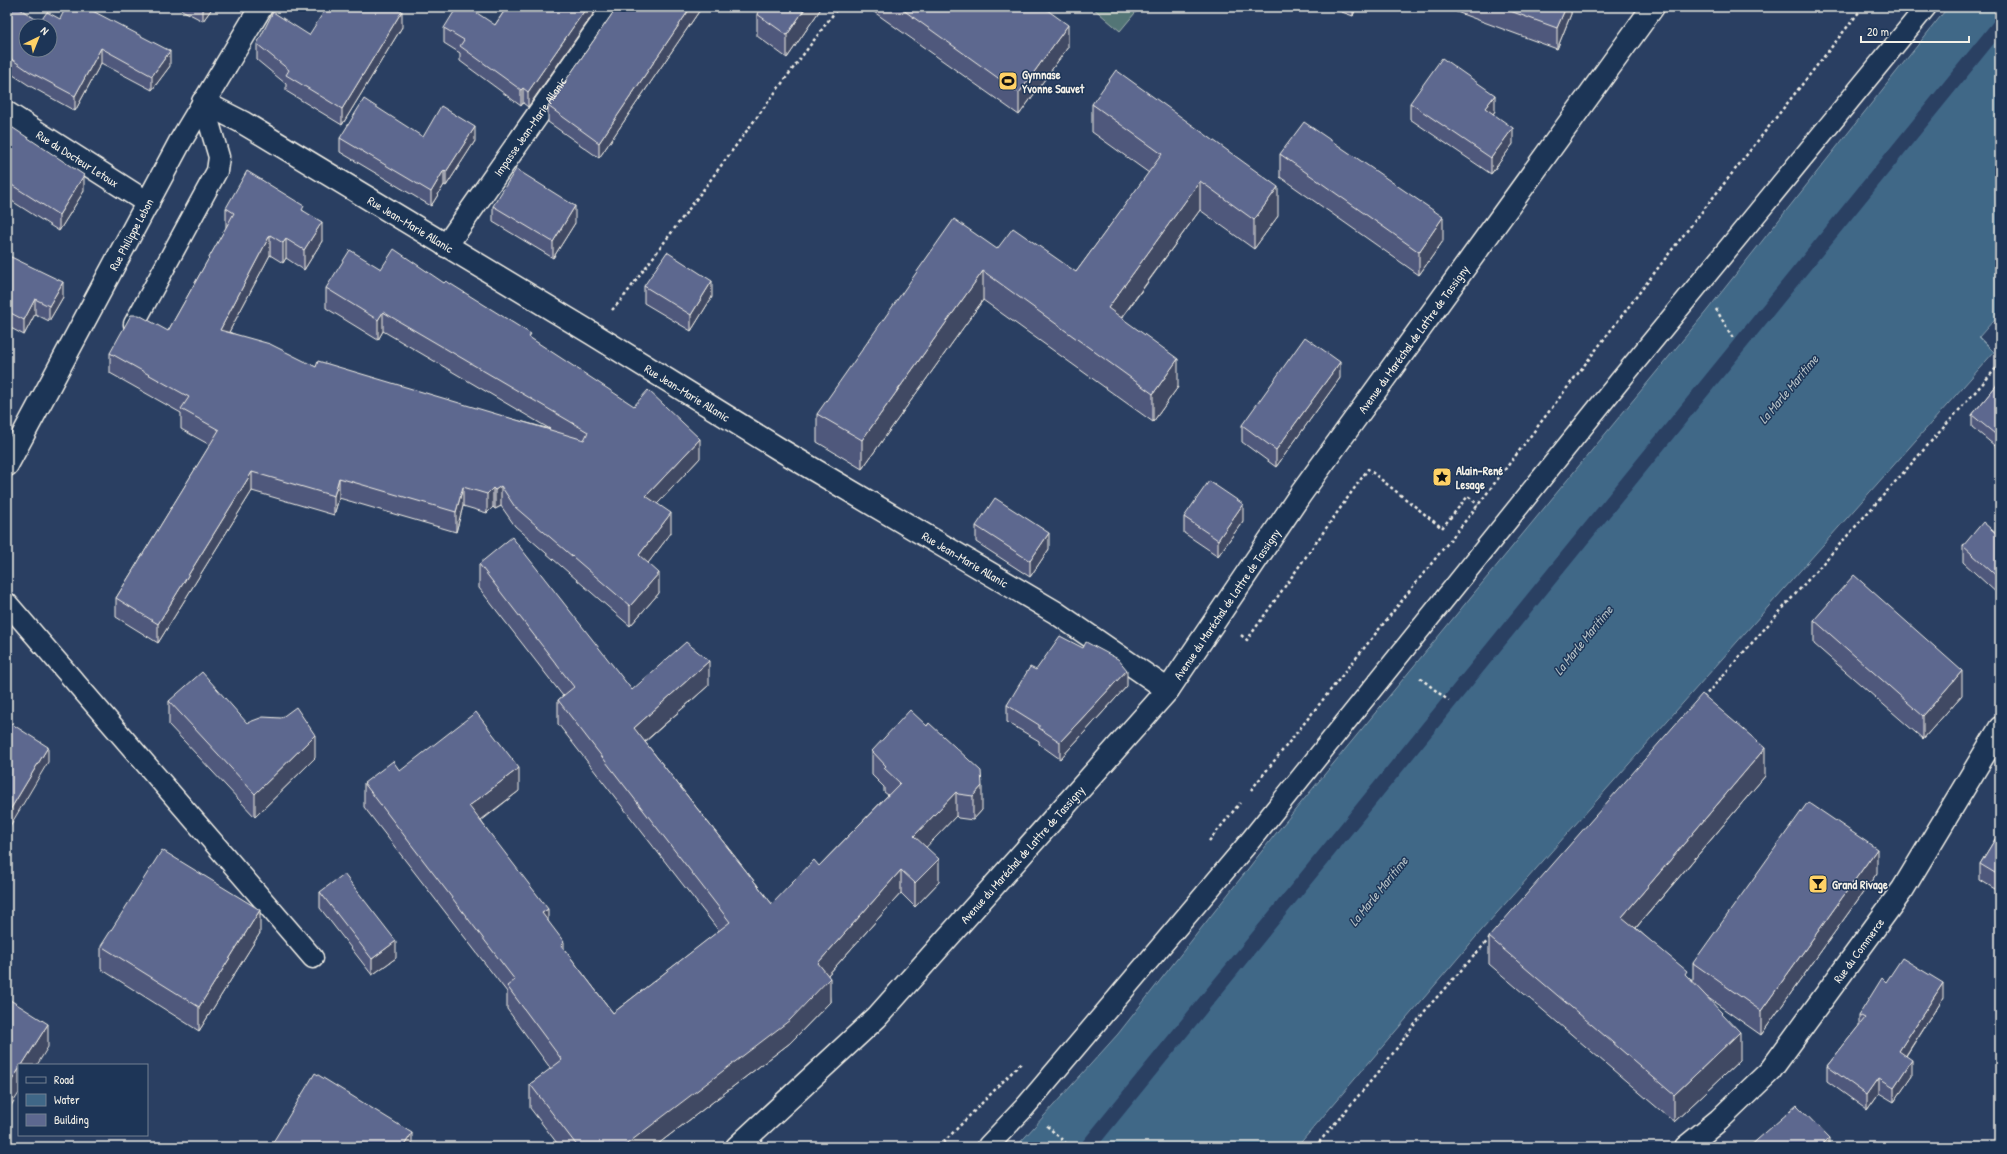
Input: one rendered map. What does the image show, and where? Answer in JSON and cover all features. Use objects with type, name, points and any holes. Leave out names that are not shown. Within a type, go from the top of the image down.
[{"type":"street","name":"Rue Philippe Lebon","points":[[8,461],[203,102],[261,7]]},
{"type":"street","name":"Impasse Jean-Marie Allanic","points":[[446,246],[613,7]]},
{"type":"street","name":"Avenue du Maréchal de Lattre de Tassigny","points":[[737,1147],[877,1017],[1168,690],[1300,495],[1653,7]]},
{"type":"street","name":"Rue Jean-Marie Allanic","points":[[203,102],[242,122],[593,334],[779,450],[1055,612],[1168,690]]},
{"type":"street","name":"Rue du Docteur Letoux","points":[[7,113],[148,203]]},
{"type":"street","name":"Rue du Commerce","points":[[1686,1147],[1719,1120],[1770,1071],[1903,889],[2000,728]]},
{"type":"lane","points":[[988,1146],[1025,1107],[1245,847],[1505,524],[1926,7]]},
{"type":"lane","points":[[134,324],[217,171],[219,157],[203,102]]},
{"type":"lane","points":[[7,603],[313,958]]},
{"type":"path","points":[[1247,795],[1478,505],[1671,250],[1863,7]]},
{"type":"path","points":[[615,305],[623,298],[836,9]]},
{"type":"path","points":[[1698,703],[2000,364]]},
{"type":"path","points":[[1216,618],[1247,640],[1368,469],[1442,528],[1468,496],[1505,524]]},
{"type":"path","points":[[1396,659],[1449,701]]},
{"type":"path","points":[[1206,844],[1242,801]]},
{"type":"path","points":[[1315,1147],[1381,1069],[1428,1007],[1491,936]]},
{"type":"path","points":[[939,1147],[1028,1056]]},
{"type":"green space","points":[[1092,7],[1140,7],[1120,31]]},
{"type":"water","name":"La Marle Maritime","points":[[1948,7],[2000,7],[2000,313],[1979,337],[1994,352],[1481,931],[1297,1147],[1016,1147],[1118,1034],[1277,832],[1705,313]]},
{"type":"pier","points":[[2000,13],[2000,36],[1097,1147],[1078,1147]]},
{"type":"building","points":[[7,7],[17,7],[34,18],[18,18],[18,58],[58,58],[58,18],[43,18],[47,12],[60,19],[66,7],[85,7],[170,51],[152,76],[101,48],[75,96],[30,72],[7,56]]},
{"type":"building","points":[[327,7],[394,7],[402,11],[342,109],[286,75],[289,70],[257,44],[273,12],[309,35]]},
{"type":"building","points":[[457,7],[468,7],[495,25],[507,7],[587,7],[528,92],[523,88],[521,90],[460,46],[464,40],[444,28]]},
{"type":"building","points":[[617,7],[691,7],[599,143],[548,106]]},
{"type":"building","points":[[762,7],[806,7],[787,35],[757,14]]},
{"type":"building","name":"Gymnase Yvonne Sauvet","points":[[899,7],[1043,7],[1068,25],[1019,93]]},
{"type":"building","points":[[1499,7],[1566,7],[1557,28]]},
{"type":"building","points":[[1442,58],[1495,95],[1485,108],[1513,128],[1491,158],[1410,103]]},
{"type":"building","points":[[1116,70],[1278,187],[1254,220],[1200,181],[1108,308],[1178,359],[1153,394],[983,271],[862,440],[817,414],[954,219],[997,249],[1013,228],[1076,272],[1162,154],[1092,104]]},
{"type":"building","points":[[364,99],[423,137],[441,106],[475,127],[446,172],[444,170],[431,192],[340,138]]},
{"type":"building","points":[[1304,122],[1443,217],[1419,252],[1280,154]]},
{"type":"building","points":[[7,124],[84,175],[59,215],[7,182]]},
{"type":"building","points":[[516,169],[575,206],[553,242],[493,206]]},
{"type":"building","points":[[247,171],[304,206],[302,210],[322,222],[304,250],[286,239],[283,243],[270,235],[220,330],[270,344],[316,367],[318,361],[584,440],[588,432],[383,312],[378,320],[326,288],[350,250],[381,269],[394,249],[444,283],[446,281],[531,334],[529,337],[634,406],[648,390],[700,439],[646,496],[671,513],[639,555],[659,573],[630,606],[515,507],[501,486],[495,490],[493,488],[487,494],[463,487],[456,512],[339,478],[334,496],[252,472],[158,624],[116,598],[219,430],[181,409],[189,397],[110,353],[131,315],[139,315],[168,331],[234,213],[226,208]]},
{"type":"building","points":[[667,252],[712,281],[691,315],[644,286]]},
{"type":"building","points":[[7,255],[63,282],[49,306],[35,299],[24,320],[7,311]]},
{"type":"building","points":[[1305,337],[1340,362],[1276,450],[1242,425]]},
{"type":"building","points":[[2000,381],[2000,438],[1972,415]]},
{"type":"building","points":[[1209,481],[1243,504],[1218,540],[1184,517]]},
{"type":"building","points":[[995,498],[1049,533],[1030,561],[976,526]]},
{"type":"building","points":[[1983,522],[2000,537],[2000,579],[1963,546]]},
{"type":"building","points":[[512,537],[632,690],[686,642],[709,661],[634,728],[772,904],[814,860],[819,866],[900,783],[884,768],[886,766],[872,751],[910,710],[927,726],[929,723],[981,771],[982,786],[973,796],[958,794],[956,792],[914,836],[939,859],[915,883],[901,870],[818,963],[830,978],[790,1020],[623,1147],[578,1147],[530,1084],[562,1060],[507,986],[515,980],[364,783],[393,761],[400,771],[476,712],[519,768],[469,806],[548,909],[542,913],[564,942],[561,945],[613,1013],[730,922],[558,700],[574,687],[479,564]]},
{"type":"building","points":[[1854,575],[1962,671],[1923,716],[1814,620]]},
{"type":"building","points":[[1060,636],[1083,648],[1086,642],[1118,659],[1127,670],[1060,742],[1039,728],[1039,725],[1007,705],[1030,667],[1036,670]]},
{"type":"building","points":[[202,672],[247,723],[263,717],[281,718],[296,707],[315,735],[255,794],[169,701]]},
{"type":"building","points":[[1702,694],[1765,748],[1622,917],[1687,971],[1685,974],[1740,1032],[1674,1095],[1489,937]]},
{"type":"building","points":[[7,721],[48,747],[7,815]]},
{"type":"building","points":[[1808,802],[1877,849],[1761,1011],[1693,963]]},
{"type":"building","points":[[2000,831],[2000,876],[1980,864]]},
{"type":"building","points":[[162,850],[260,910],[199,1007],[101,946]]},
{"type":"building","points":[[344,874],[396,941],[372,959],[320,892]]},
{"type":"building","points":[[1902,958],[1943,983],[1899,1051],[1912,1060],[1894,1087],[1879,1078],[1867,1095],[1827,1066],[1865,1018],[1859,1015],[1882,978],[1886,982]]},
{"type":"building","points":[[7,998],[48,1024],[23,1064],[18,1064],[18,1071],[7,1088]]},
{"type":"building","points":[[315,1073],[412,1133],[403,1147],[270,1147]]},
{"type":"building","points":[[1797,1105],[1829,1138],[1824,1143],[1828,1147],[1749,1147]]},
{"type":"place","name":"Gymnase Yvonne Sauvet","points":[[1008,81]]},
{"type":"place","name":"Alain-René Lesage","points":[[1442,477]]},
{"type":"place","name":"Grand Rivage","points":[[1818,884]]}]
